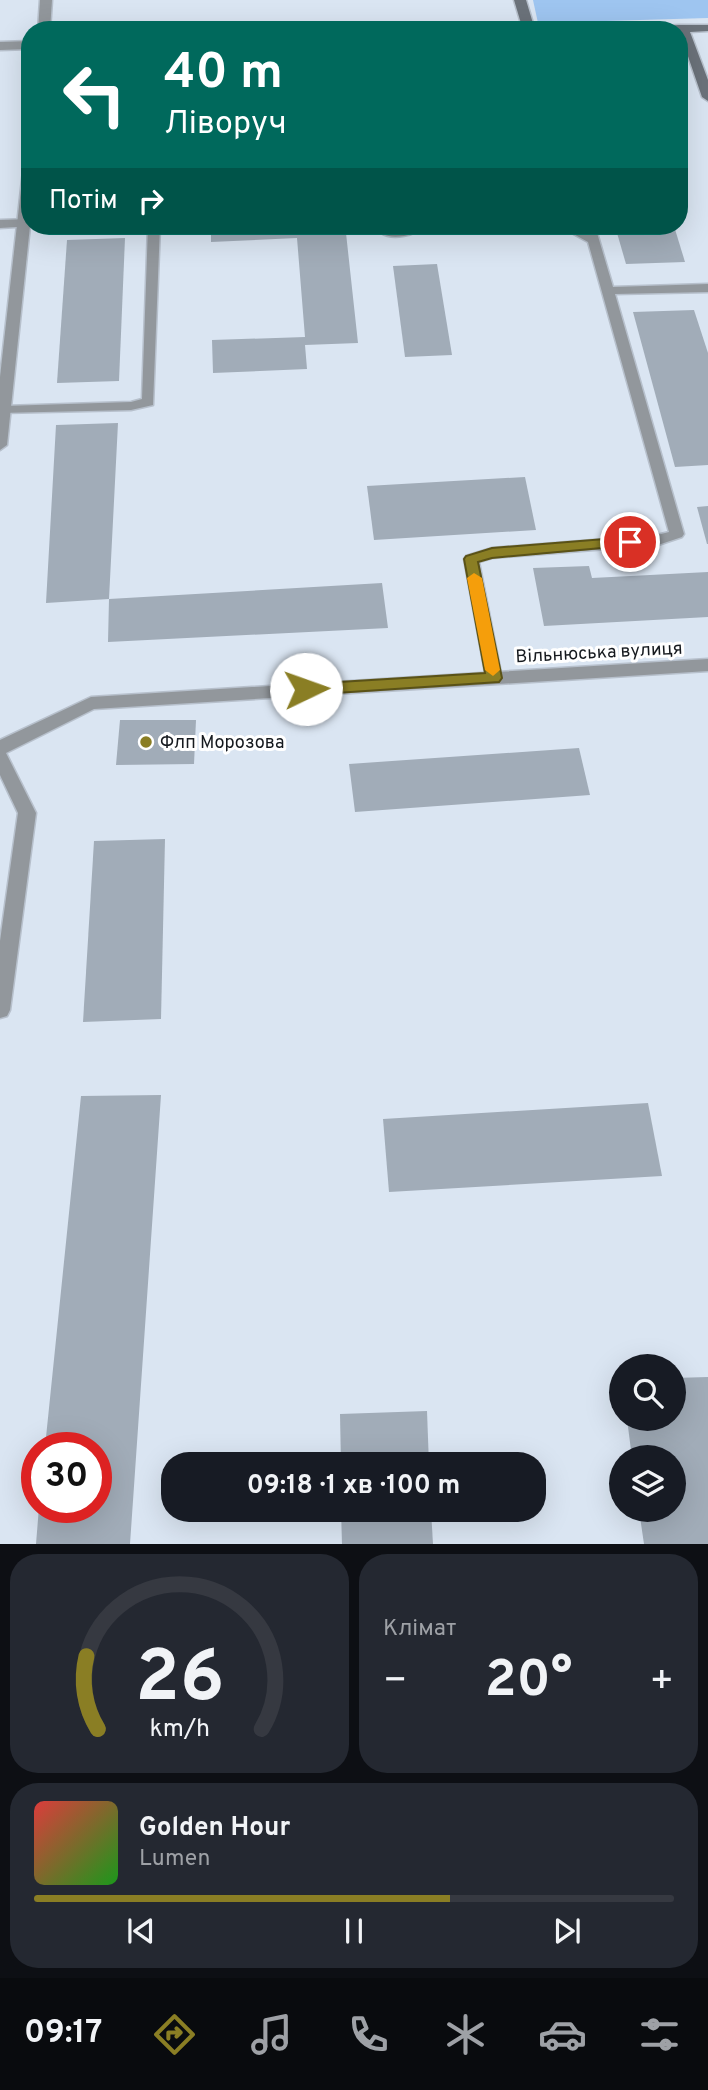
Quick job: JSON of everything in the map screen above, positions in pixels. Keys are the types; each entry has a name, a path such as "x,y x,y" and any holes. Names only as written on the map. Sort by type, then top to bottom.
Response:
{"street":[{"path":"45,21 46,0"},
{"path":"520,0 526,21"},
{"path":"688,28 708,27"},
{"path":"688,42 708,97"},
{"path":"0,46 21,45"},
{"path":"0,445 26,235"},
{"name":"Вільнюська вулиця","path":"0,748 91,703 708,665"},
{"path":"0,757 27,813 0,1010"}],"lane":[{"path":"0,224 21,223"},
{"path":"4,410 131,406 148,402 154,235"},
{"path":"582,235 594,241"},
{"path":"494,678 471,559 492,553 658,540 677,534 592,235"},
{"path":"607,291 708,288"}],"shaded area":[{"path":"533,0 708,0 708,18 538,21"}],"building":[{"path":"211,235 346,235 358,343 305,345 307,369 213,373 212,340 305,337 297,238 211,242"},
{"path":"618,235 677,235 685,262 626,264"},
{"path":"125,238 119,381 57,383 67,240"},
{"path":"437,264 452,355 405,357 393,266"},
{"path":"694,310 708,353 708,465 675,467 633,312"},
{"path":"118,423 109,599 46,603 56,425"},
{"path":"525,477 536,530 374,540 367,486"},
{"path":"708,506 708,544 707,544 697,507"},
{"path":"589,566 592,578 708,572 708,617 544,626 533,568"},
{"path":"382,583 388,628 108,642 109,599"},
{"path":"120,720 196,720 194,764 116,765"},
{"path":"579,748 590,795 355,812 349,764"},
{"path":"165,839 161,1019 83,1022 94,841"},
{"path":"161,1095 130,1544 36,1544 38,1523 112,1523 112,1432 47,1432 81,1096"},
{"path":"648,1103 662,1176 389,1192 383,1119"},
{"path":"708,1377 708,1544 644,1544 641,1522 686,1522 686,1445 630,1445 629,1431 686,1431 686,1378"},
{"path":"427,1411 429,1452 341,1452 340,1414"},
{"path":"341,1522 432,1522 433,1544 342,1544"}],"slow traffic":[{"path":"474,578 493,670"}],"place":[{"name":"Флп Морозова","path":"146,742"}],"route":[{"path":"306,689 494,678 471,559 492,553 630,542"}]}
